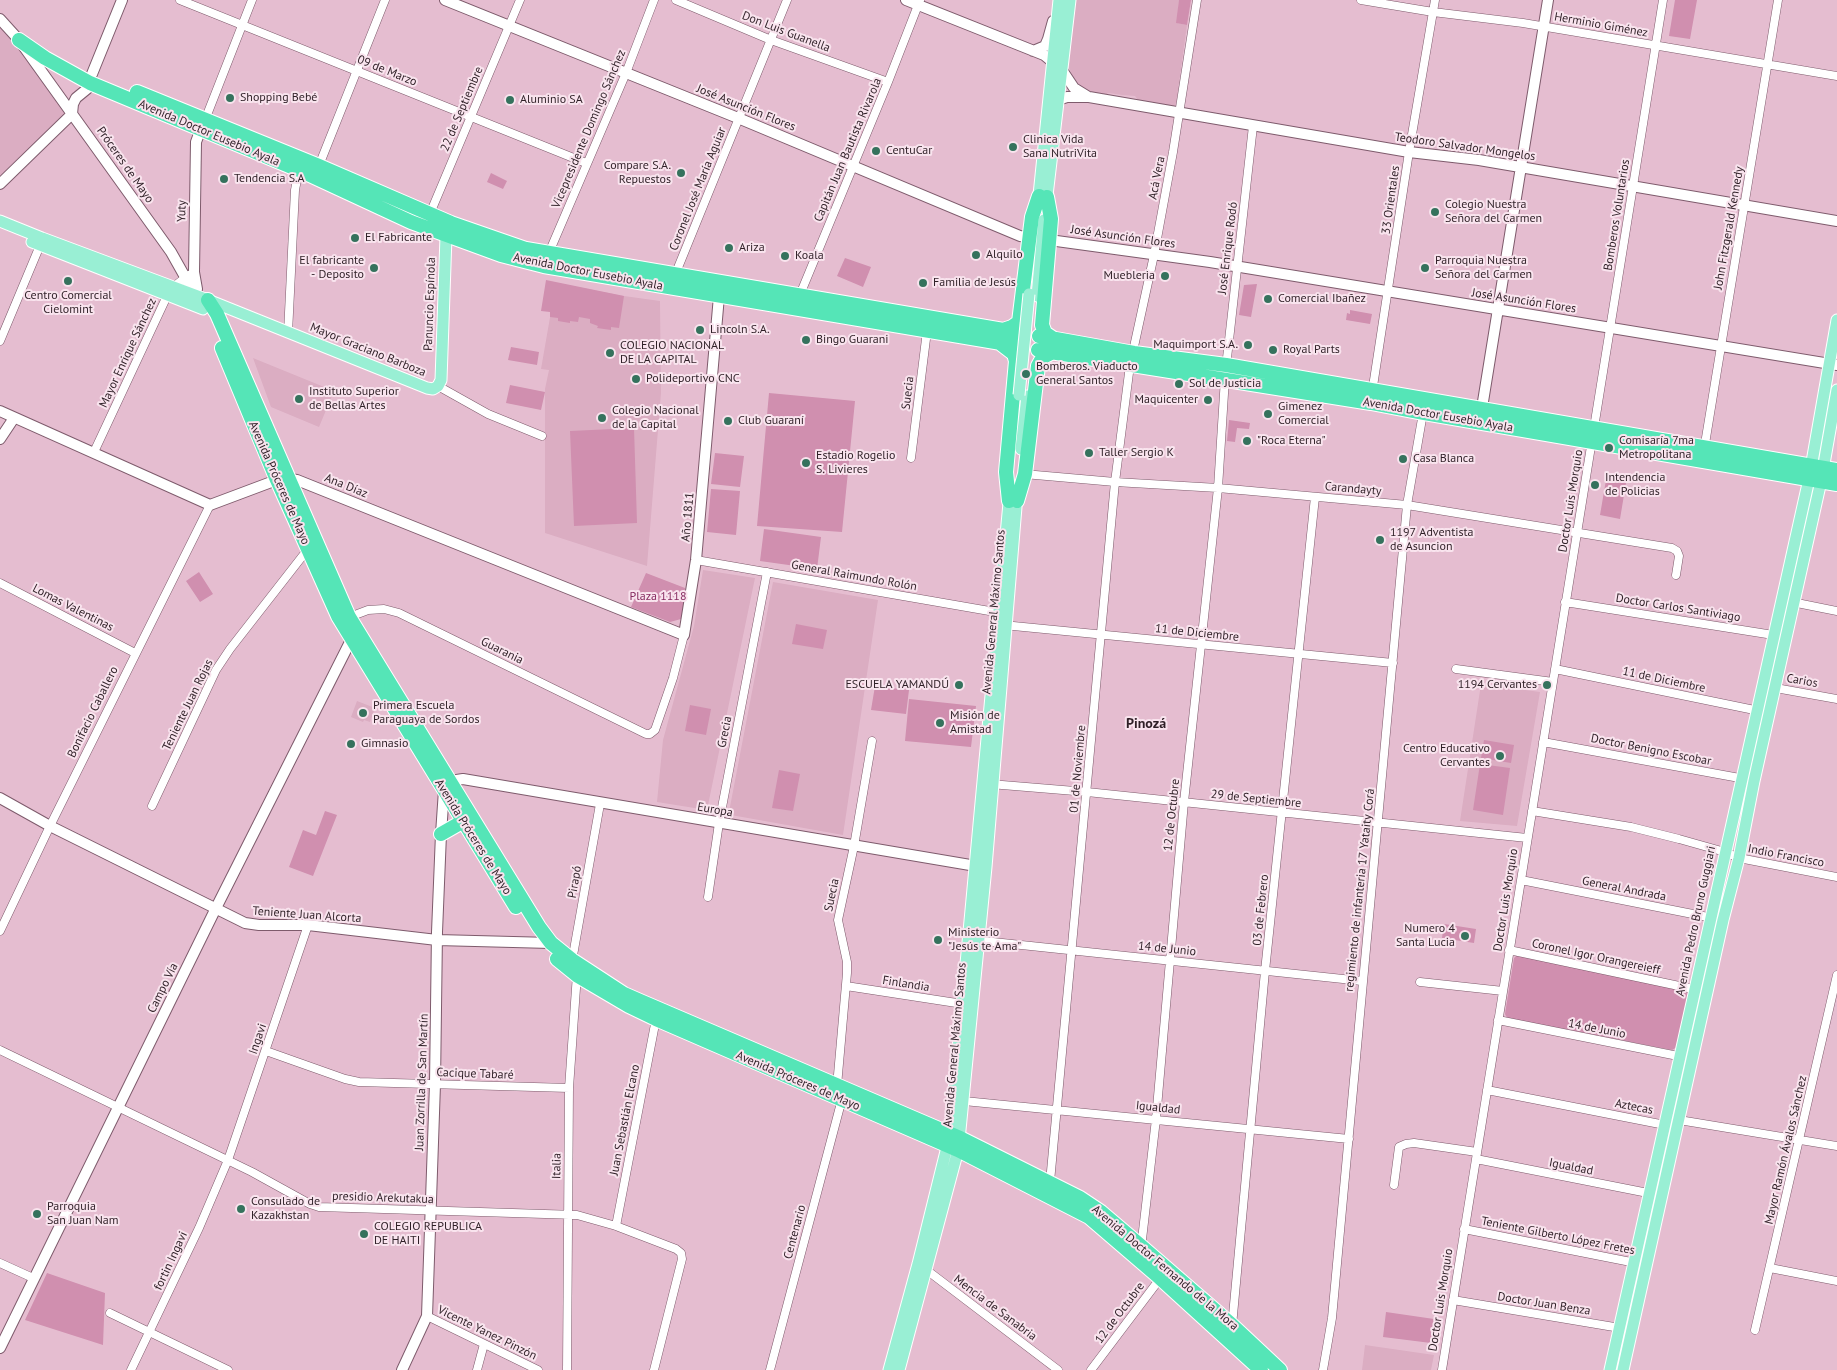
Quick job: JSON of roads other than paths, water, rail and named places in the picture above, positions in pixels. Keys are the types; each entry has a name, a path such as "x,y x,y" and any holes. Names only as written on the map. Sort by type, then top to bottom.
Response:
{"highway":[{"name":"Avenida Doctor Eusebio Ayala","path":"19,40 45,58 87,78 301,165 424,227 449,229 508,244 546,260 719,296 797,302 1020,340"},
{"name":"Avenida Doctor Eusebio Ayala","path":"316,172 430,214 449,229"},
{"path":"1013,501 1006,472 1016,361 1014,354 1000,336 1019,322 1039,238 1051,219 1043,196"},
{"path":"1013,501 1022,473 1038,366 1053,345 1042,325 1039,238 1032,217 1043,196"},
{"name":"Avenida Doctor Eusebio Ayala","path":"546,260 675,275 927,331 1000,336"},
{"name":"Avenida Próceres de Mayo","path":"203,302 260,439 283,479 308,549 345,620 447,786 462,822 544,942 574,967 629,1006 842,1099 954,1142"},
{"name":"Avenida Próceres de Mayo","path":"203,302 217,314 283,479 345,620 351,640 539,927 544,942"},
{"name":"Avenida Doctor Eusebio Ayala","path":"1038,343 1225,372 1820,473 1837,484"},
{"name":"Avenida Doctor Eusebio Ayala","path":"1372,397 1423,413 1481,416"},
{"path":"441,834 462,822"},
{"name":"Avenida Próceres de Mayo","path":"574,967 624,994 837,1086 954,1142"},
{"name":"Avenida Doctor Fernando de la Mora","path":"954,1142 1050,1182 1090,1204 1261,1370"},
{"name":"Avenida Doctor Fernando de la Mora","path":"954,1142 1089,1217 1140,1252"},
{"name":"Avenida Doctor Fernando de la Mora","path":"1164,1274 1232,1325 1280,1370"}],"main road":[{"path":"1043,196 1047,104 1052,61 1063,1"},
{"path":"1043,196 1062,70 1063,1"},
{"path":"0,221 41,242"},
{"path":"0,229 41,242"},
{"name":"Panuncio Espínola","path":"438,386 441,380 449,229"},
{"name":"Avenida General Máximo Santos","path":"899,1370 922,1267 964,1101 974,940 1013,501 1039,238"},
{"name":"Mayor Graciano Barboza","path":"41,242 170,292 288,333 428,388 432,389 438,386"},
{"path":"1820,473 1837,320"},
{"path":"1820,473 1837,390"},
{"name":"Avenida General Máximo Santos","path":"1018,450 1022,473"},
{"name":"Avenida Pedro Bruno Guggiari","path":"1623,1370 1723,920 1742,779 1782,600 1820,473"},
{"name":"Avenida Pedro Bruno Guggiari","path":"1610,1370 1711,918 1754,781 1794,602 1820,473"},
{"name":"Avenida General Máximo Santos","path":"954,1142 963,1004 974,940 976,866 988,783"},
{"name":"Avenida General Máximo Santos","path":"889,1370 922,1267"}],"street":[{"path":"0,184 72,114 73,104 76,98 85,91 87,78 122,0"},
{"name":"09 de Marzo","path":"180,0 586,163"},
{"path":"203,124 252,0"},
{"path":"316,172 358,72 385,0"},
{"name":"José Asunción Flores","path":"444,0 738,118 1020,236 1154,256 1238,266 1833,364"},
{"name":"22 de Septiembre","path":"424,227 520,0"},
{"name":"Vicepresidente Domingo Sánchez","path":"546,260 626,73 654,0"},
{"name":"Don Luis Guanella","path":"676,0 771,40 888,82"},
{"name":"Coronel José María Aguiar","path":"675,275 787,0"},
{"name":"Teodoro Salvador Mongelos","path":"906,0 919,3 1033,51 1052,61 1062,70 1074,88 1089,97"},
{"name":"Acá Vera","path":"1132,359 1154,256 1180,112 1197,0"},
{"name":"Herminio Giménez","path":"1361,0 1433,12 1544,26 1837,76"},
{"name":"33 Orientales","path":"1372,397 1409,152 1435,0"},
{"path":"1481,416 1548,0"},
{"name":"Bomberos Voluntarios","path":"1593,435 1663,0"},
{"name":"John Fitzgerald Kennedy","path":"1703,454 1778,0"},
{"path":"1033,51 1045,46 1054,12 1063,1"},
{"name":"Capitán Juan Bautista Rivarola","path":"797,302 919,3"},
{"name":"Próceres de Mayo","path":"0,19 19,40 173,255 190,275"},
{"name":"Teodoro Salvador Mongelos","path":"1047,104 1059,98 1089,97 1409,152 1479,160 1837,221"},
{"name":"Yuty","path":"203,124 196,139 194,250 190,275 203,302"},
{"name":"José Enrique Rodó","path":"1225,372 1254,126"},
{"path":"288,333 295,190 301,165"},
{"path":"0,341 41,242"},
{"path":"173,255 177,258 187,257 194,250"},
{"path":"170,292 190,275"},
{"name":"Mayor Enrique Sánchez","path":"94,452 170,292"},
{"name":"Año 1811","path":"650,734 655,730 684,635 696,560 719,296"},
{"name":"Suecia","path":"911,458 927,331"},
{"name":"01 de Noviembre","path":"1050,1182 1116,482 1132,359"},
{"name":"12 de Octubre","path":"1140,1252 1156,1119 1184,802 1218,488 1225,372"},
{"name":"Mayor Graciano Barboza","path":"438,386 488,414 542,436"},
{"path":"0,411 210,505 283,479"},
{"name":"regimiento de infanteria 17 Yataity Corá","path":"1323,1370 1332,1318 1407,505 1423,413"},
{"path":"0,439 14,418"},
{"name":"Doctor Luis Morquio","path":"1442,1370 1593,435"},
{"name":"Carandayty","path":"1022,473 1407,505 1672,548 1677,551 1679,556 1676,575"},
{"name":"Ana Díaz","path":"283,479 684,635"},
{"name":"03 de Febrero","path":"1231,1342 1265,971 1314,497"},
{"name":"Bonifacio Caballero","path":"0,930 135,653 210,505"},
{"name":"Teniente Juan Rojas","path":"152,806 216,670 230,649 308,549"},
{"name":"General Raimundo Rolón","path":"696,560 767,572 1003,619"},
{"name":"Grecia","path":"708,897 718,823 767,572"},
{"name":"Lomas Valentinas","path":"0,584 135,653"},
{"path":"1782,600 1837,611"},
{"name":"Doctor Carlos Santiviago","path":"1566,602 1786,637"},
{"name":"Guarania","path":"345,620 376,609 398,612 646,734 650,734"},
{"name":"11 de Diciembre","path":"1003,619 1102,634 1297,655 1393,663"},
{"name":"Campo Vía","path":"0,1348 216,908 351,640"},
{"name":"11 de Diciembre","path":"1555,669 1769,714"},
{"path":"1456,670 1553,682"},
{"name":"Carios","path":"1763,685 1837,699"},
{"name":"Suecia","path":"837,1086 847,962 838,920 854,846 872,741"},
{"name":"Doctor Benigno Escobar","path":"1543,742 1754,781"},
{"name":"Europa","path":"447,786 462,779 600,804 976,866"},
{"name":"29 de Septiembre","path":"988,783 1527,838"},
{"name":"Juan Zorrilla de San Martín","path":"402,1370 426,1316 436,1084 437,940 441,834 447,786"},
{"name":"Teniente Juan Alcorta","path":"0,798 50,826 240,921 252,924 308,925 437,940 544,942"},
{"name":"Pirapó","path":"574,967 600,804"},
{"path":"1532,811 1631,827 1732,855"},
{"name":"Indio Francisco","path":"1732,855 1837,877"},
{"name":"General Andrada","path":"1521,880 1723,920"},
{"name":"Ingavi","path":"228,1160 308,925"},
{"name":"14 de Junio","path":"974,940 1362,981"},
{"name":"Coronel Igor Orangereieff","path":"1509,950 1707,992"},
{"name":"Italia","path":"567,1370 569,1088 574,967"},
{"name":"Mayor Ramón Ávalos Sánchez","path":"1755,1330 1800,1139 1833,1012 1837,975"},
{"path":"1420,982 1503,991"},
{"name":"Finlandia","path":"846,986 963,1004"},
{"name":"Juan Sebastián Elcano","path":"616,1226 656,1019"},
{"name":"14 de Junio","path":"1498,1020 1692,1059"},
{"name":"presidio Arekutakua","path":"0,1050 228,1160 319,1207 577,1215 616,1226 676,1249 681,1253 682,1259 654,1370"},
{"name":"Cacique Tabaré","path":"266,1051 358,1082 569,1088"},
{"name":"Aztecas","path":"1487,1090 1665,1124 1679,1120 1837,1146"},
{"name":"Centenario","path":"770,1370 842,1099"},
{"name":"Igualdad","path":"964,1101 1349,1139"},
{"name":"Igualdad","path":"1394,1185 1399,1147 1414,1143 1662,1196"},
{"name":"fortin Ingavi","path":"131,1370 199,1228 228,1160"},
{"name":"Teniente Gilberto López Fretes","path":"1464,1229 1646,1265"},
{"path":"0,1262 33,1278"},
{"name":"Mencia de Sanabria","path":"922,1267 1058,1370"},
{"path":"1770,1268 1837,1281"},
{"name":"12 de Octubre","path":"1090,1370 1164,1274"},
{"name":"Doctor Juan Benza","path":"1453,1300 1632,1330"},
{"path":"110,1313 228,1370"},
{"name":"Vicente Yanez Pinzón","path":"426,1316 538,1370"},
{"path":"478,1370 484,1344"}],"place":[{"name":"Shopping Bebé","path":"230,98"},
{"name":"Aluminio SA","path":"510,100"},
{"name":"Clinica Vida Sana NutriVita","path":"1013,147"},
{"name":"CentuCar","path":"876,151"},
{"name":"Compare S.A. Repuestos","path":"681,173"},
{"name":"Tendencia S.A","path":"224,179"},
{"name":"Colegio Nuestra Señora del Carmen","path":"1435,212"},
{"name":"El Fabricante","path":"355,238"},
{"name":"Ariza","path":"729,248"},
{"name":"Alquilo","path":"976,255"},
{"name":"Koala","path":"785,256"},
{"name":"El fabricante - Deposito","path":"374,268"},
{"name":"Parroquia Nuestra Señora del Carmen","path":"1425,268"},
{"name":"Muebleria","path":"1165,276"},
{"name":"Centro Comercial Cielomint","path":"68,281"},
{"name":"Familia de Jesús","path":"923,283"},
{"name":"Comercial Ibañez","path":"1268,299"},
{"name":"Lincoln S.A.","path":"700,330"},
{"name":"Bingo Guarani","path":"806,340"},
{"name":"Maquimport S.A.","path":"1248,345"},
{"name":"Royal Parts","path":"1273,350"},
{"name":"COLEGIO NACIONAL DE LA CAPITAL","path":"610,353"},
{"name":"Bomberos. Viaducto General Santos","path":"1026,374"},
{"name":"Polideportivo CNC","path":"636,379"},
{"name":"Sol de Justicia","path":"1179,384"},
{"name":"Instituto Superior de Bellas Artes","path":"299,399"},
{"name":"Maquicenter","path":"1208,400"},
{"name":"Gimenez Comercial","path":"1268,414"},
{"name":"Colegio Nacional de la Capital","path":"602,418"},
{"name":"Club Guaraní","path":"728,421"},
{"name":"\"Roca Eterna\"","path":"1247,441"},
{"name":"Comisaría 7ma Metropolitana","path":"1609,448"},
{"name":"Taller Sergio K","path":"1089,453"},
{"name":"Casa Blanca","path":"1403,459"},
{"name":"Estadio Rogelio S. Livieres","path":"806,463"},
{"name":"Intendencia de Policias","path":"1595,485"},
{"name":"1197 Adventista de Asuncion","path":"1380,540"},
{"name":"ESCUELA YAMANDÚ","path":"959,685"},
{"name":"1194 Cervantes","path":"1547,685"},
{"name":"Primera Escuela Paraguaya de Sordos","path":"363,713"},
{"name":"Misión de Amistad","path":"940,723"},
{"name":"Gimnasio","path":"351,744"},
{"name":"Centro Educativo Cervantes","path":"1500,756"},
{"name":"Numero 4 Santa Lucia","path":"1465,936"},
{"name":"Ministerio \"Jesús te Ama\"","path":"938,940"},
{"name":"Consulado de Kazakhstan","path":"241,1209"},
{"name":"Parroquia San Juan Nam","path":"37,1214"},
{"name":"COLEGIO REPUBLICA DE HAITI","path":"364,1234"}],"district":[{"name":"Pinozá","path":"1146,724"}],"park label":[{"name":"Plaza 1118","path":"658,597"}]}
